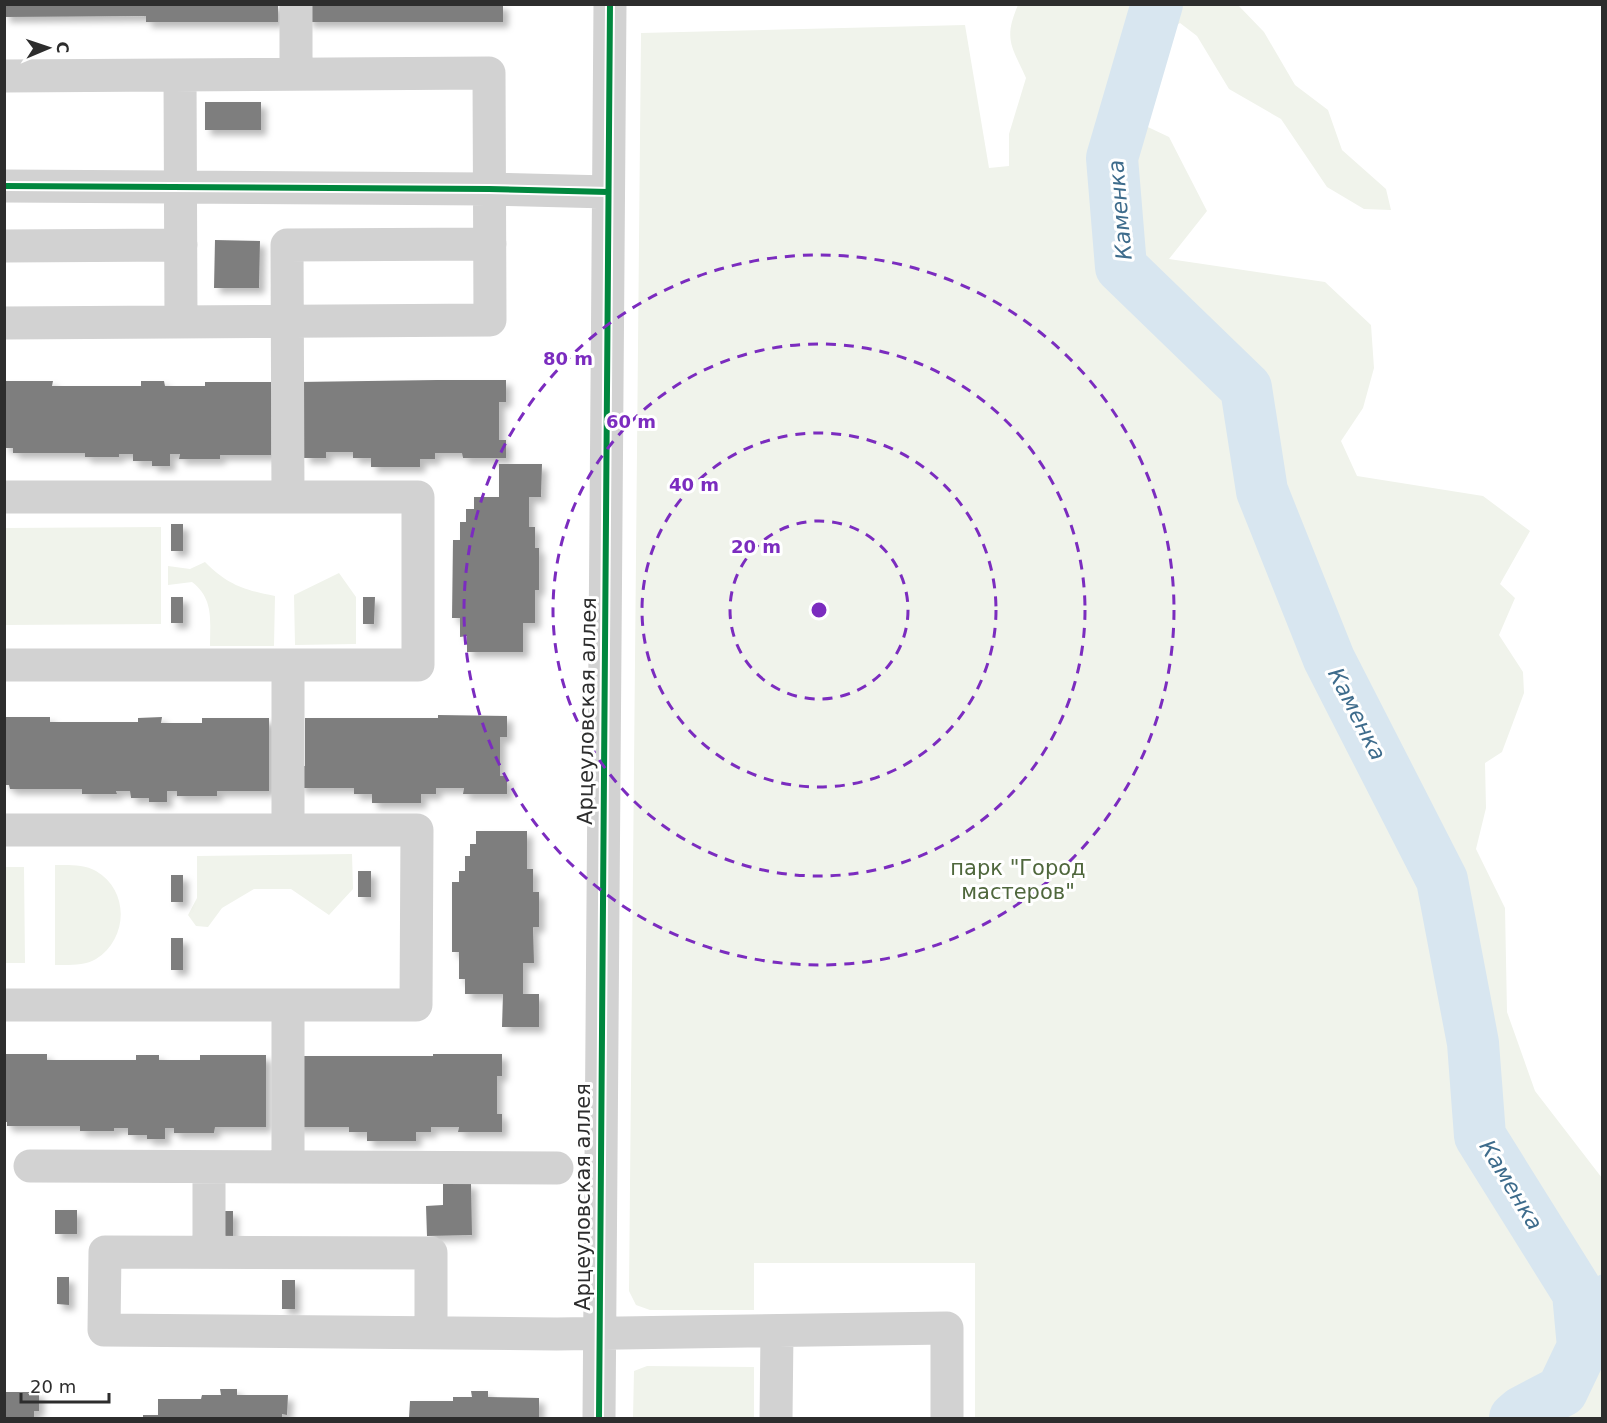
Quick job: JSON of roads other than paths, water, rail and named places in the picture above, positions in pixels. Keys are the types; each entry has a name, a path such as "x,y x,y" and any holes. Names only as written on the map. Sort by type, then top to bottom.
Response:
{"street":[{"path":"296,4 296,74"},
{"name":"Арцеуловская аллея","path":"599,1419 610,4"},
{"path":"4,76 489,73 490,244 490,320 4,323"},
{"path":"180,75 181,322"},
{"path":"4,186 489,189 608,192"},
{"path":"288,497 287,245 490,244"},
{"path":"4,246 181,245"},
{"path":"4,497 418,497 418,665 4,665"},
{"path":"288,665 288,830"},
{"path":"4,830 417,830 416,1005 4,1005"},
{"path":"288,1005 288,1167"},
{"path":"30,1166 556,1168"},
{"path":"209,1167 209,1252"},
{"path":"431,1332 430,1253 105,1252 104,1330 598,1334 946,1328 947,1419"},
{"path":"776,1419 777,1332"}],"waterway":[{"name":"Каменка","path":"1157,4 1112,158 1121,267 1246,388 1262,491 1329,659 1442,880 1473,1043 1480,1136 1578,1293 1583,1347 1562,1391 1515,1418"},
{"path":"1578,1293 1602,1279"}],"park label":[{"name":"парк \"Город мастеров\"","path":"1018,880"}]}
